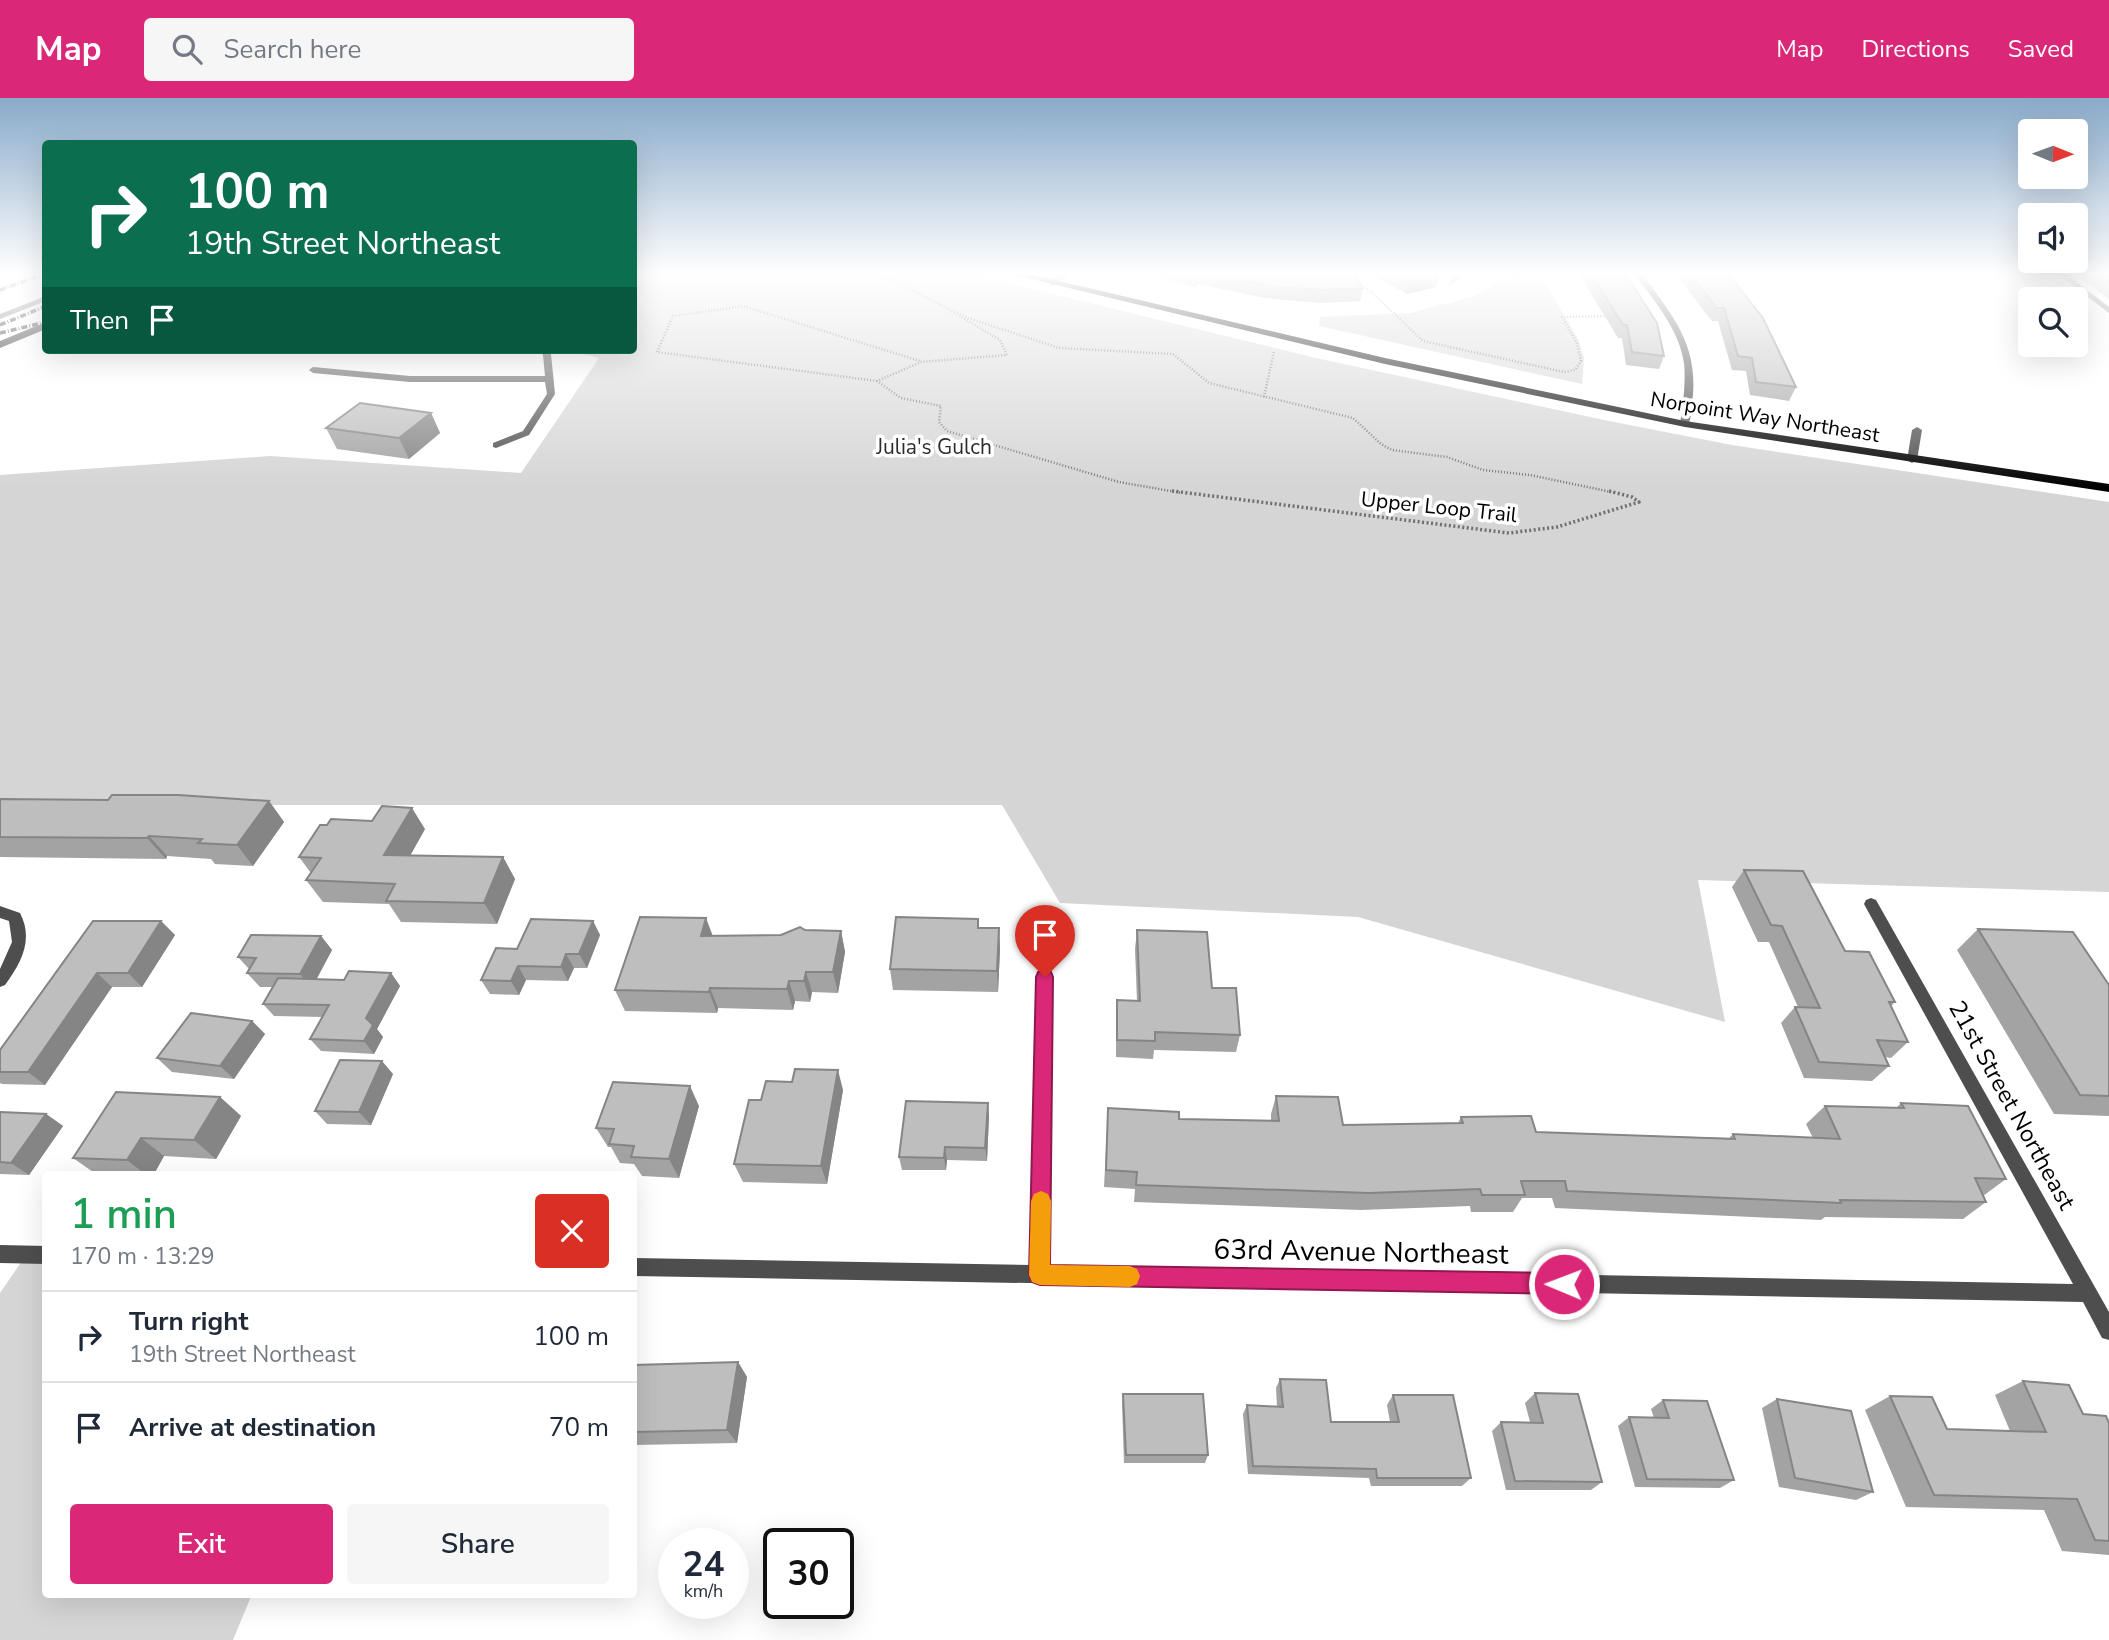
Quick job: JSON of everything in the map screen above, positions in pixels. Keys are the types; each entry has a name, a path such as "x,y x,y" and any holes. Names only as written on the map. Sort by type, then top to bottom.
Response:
{"main road":[{"name":"Norpoint Way Northeast","path":"1311,344 1533,394 1685,424 2109,488"}],"street":[{"path":"1682,344 1686,352 1688,378 1685,424"},
{"path":"496,444 526,433 551,394 547,354"},
{"path":"313,370 410,379 549,379"},
{"path":"1912,460 1917,430"},
{"name":"21st Street Northeast","path":"1871,904 2108,1327"},
{"path":"0,912 15,917 22,930 21,941 0,981"},
{"path":"1040,1275 1045,977"},
{"path":"0,1254 42,1255"},
{"name":"63rd Avenue Northeast","path":"637,1267 2087,1293"}],"path":[{"path":"661,344 657,352 877,381"},
{"path":"864,344 921,362"},
{"name":"Upper Loop Trail","path":"877,381 921,362 1007,355 1002,344"},
{"name":"Upper Loop Trail","path":"877,381 901,398 941,406 939,422 947,431 1119,482 1200,496 1509,533 1557,527 1639,502 1632,497 1598,488 1530,475 1483,470 1447,457 1392,450 1381,444 1353,418 1209,383 1173,355 1059,348 1047,344"},
{"path":"1264,397 1269,363 1277,344"},
{"path":"1436,344 1564,372 1575,370 1581,361 1577,344"}],"green space":[{"name":"Julia's Gulch","path":"637,344 1258,344 1609,421 1732,445 2109,502 2109,892 1698,880 1725,1022 1358,917 1060,903 1002,805 0,805 0,475 270,456 521,473 599,358 582,354 637,354"},
{"path":"1400,344 1580,344 1584,358 1582,384"},
{"path":"26,1255 42,1255 42,1598 250,1598 233,1640 0,1640 0,1293"}],"building":[{"path":"1631,344 1661,344 1664,356 1632,352"},
{"path":"1734,344 1775,344 1796,387 1756,382 1752,358 1738,356"},
{"path":"360,403 431,413 399,438 326,428"},
{"path":"112,795 178,795 269,801 237,845 198,843 202,839 149,836 0,837 0,799 108,800"},
{"path":"382,806 412,808 384,855 503,857 484,903 386,901 395,884 306,880 321,858 299,857 320,825 327,825 331,819 372,821"},
{"path":"1744,870 1803,871 1845,951 1869,952 1895,1002 1889,1002 1908,1042 1877,1040 1889,1066 1819,1062 1795,1007 1820,1008 1782,926 1771,925"},
{"path":"640,917 706,918 701,936 781,935 800,927 805,930 841,931 833,972 806,972 804,981 789,981 787,989 710,988 709,992 615,990"},
{"path":"896,917 978,919 978,928 999,928 997,971 890,969"},
{"path":"531,919 593,921 579,954 566,954 561,967 518,966 511,981 481,980 496,948 517,949"},
{"path":"93,921 161,921 128,973 97,973 28,1072 0,1072 0,1050"},
{"path":"1978,929 2073,932 2109,985 2109,1096 2080,1095"},
{"path":"1137,930 1207,932 1212,988 1236,988 1240,1035 1155,1032 1155,1041 1117,1040 1117,1000 1140,1001"},
{"path":"251,935 321,936 300,974 247,973 256,958 238,957"},
{"path":"349,971 391,973 366,1018 373,1025 364,1041 310,1039 329,1005 263,1004 278,978 344,980"},
{"path":"191,1013 252,1021 220,1066 157,1058"},
{"path":"340,1060 382,1061 359,1112 315,1111"},
{"path":"795,1069 838,1070 821,1166 734,1164 749,1100 761,1100 766,1081 792,1082"},
{"path":"613,1082 690,1086 669,1159 631,1157 634,1146 609,1144 614,1129 596,1128"},
{"path":"116,1092 220,1097 194,1140 141,1138 127,1160 73,1158"},
{"path":"1276,1096 1338,1097 1343,1125 1463,1123 1461,1117 1531,1116 1536,1132 1735,1139 1733,1134 1840,1139 1825,1106 1904,1108 1901,1103 1968,1106 2006,1179 1975,1178 1986,1202 1840,1200 1841,1203 1567,1191 1565,1181 1521,1181 1525,1195 1482,1195 1480,1189 1369,1193 1136,1185 1137,1172 1106,1170 1108,1108 1179,1112 1179,1119 1279,1121"},
{"path":"906,1101 988,1103 985,1148 945,1147 944,1158 899,1157"},
{"path":"0,1112 46,1114 11,1163 0,1162"},
{"path":"738,1362 727,1430 637,1432 637,1365"},
{"path":"1280,1379 1326,1380 1331,1422 1399,1422 1393,1395 1453,1395 1471,1478 1377,1478 1376,1469 1253,1466 1247,1405 1283,1407"},
{"path":"2023,1381 2069,1385 2083,1414 2106,1416 2109,1423 2109,1541 2095,1540 2077,1499 1934,1495 1890,1396 1932,1397 1947,1429 2046,1432"},
{"path":"1535,1393 1578,1394 1602,1482 1515,1481 1501,1422 1543,1423"},
{"path":"1123,1394 1203,1394 1208,1455 1126,1455"},
{"path":"1777,1399 1851,1411 1873,1492 1795,1478"},
{"path":"1663,1400 1707,1401 1734,1480 1647,1479 1629,1417 1669,1418"}],"slow traffic":[{"path":"1041,1201 1040,1275 1130,1276"}],"route":[{"path":"1045,977 1040,1275 1564,1284"}]}
